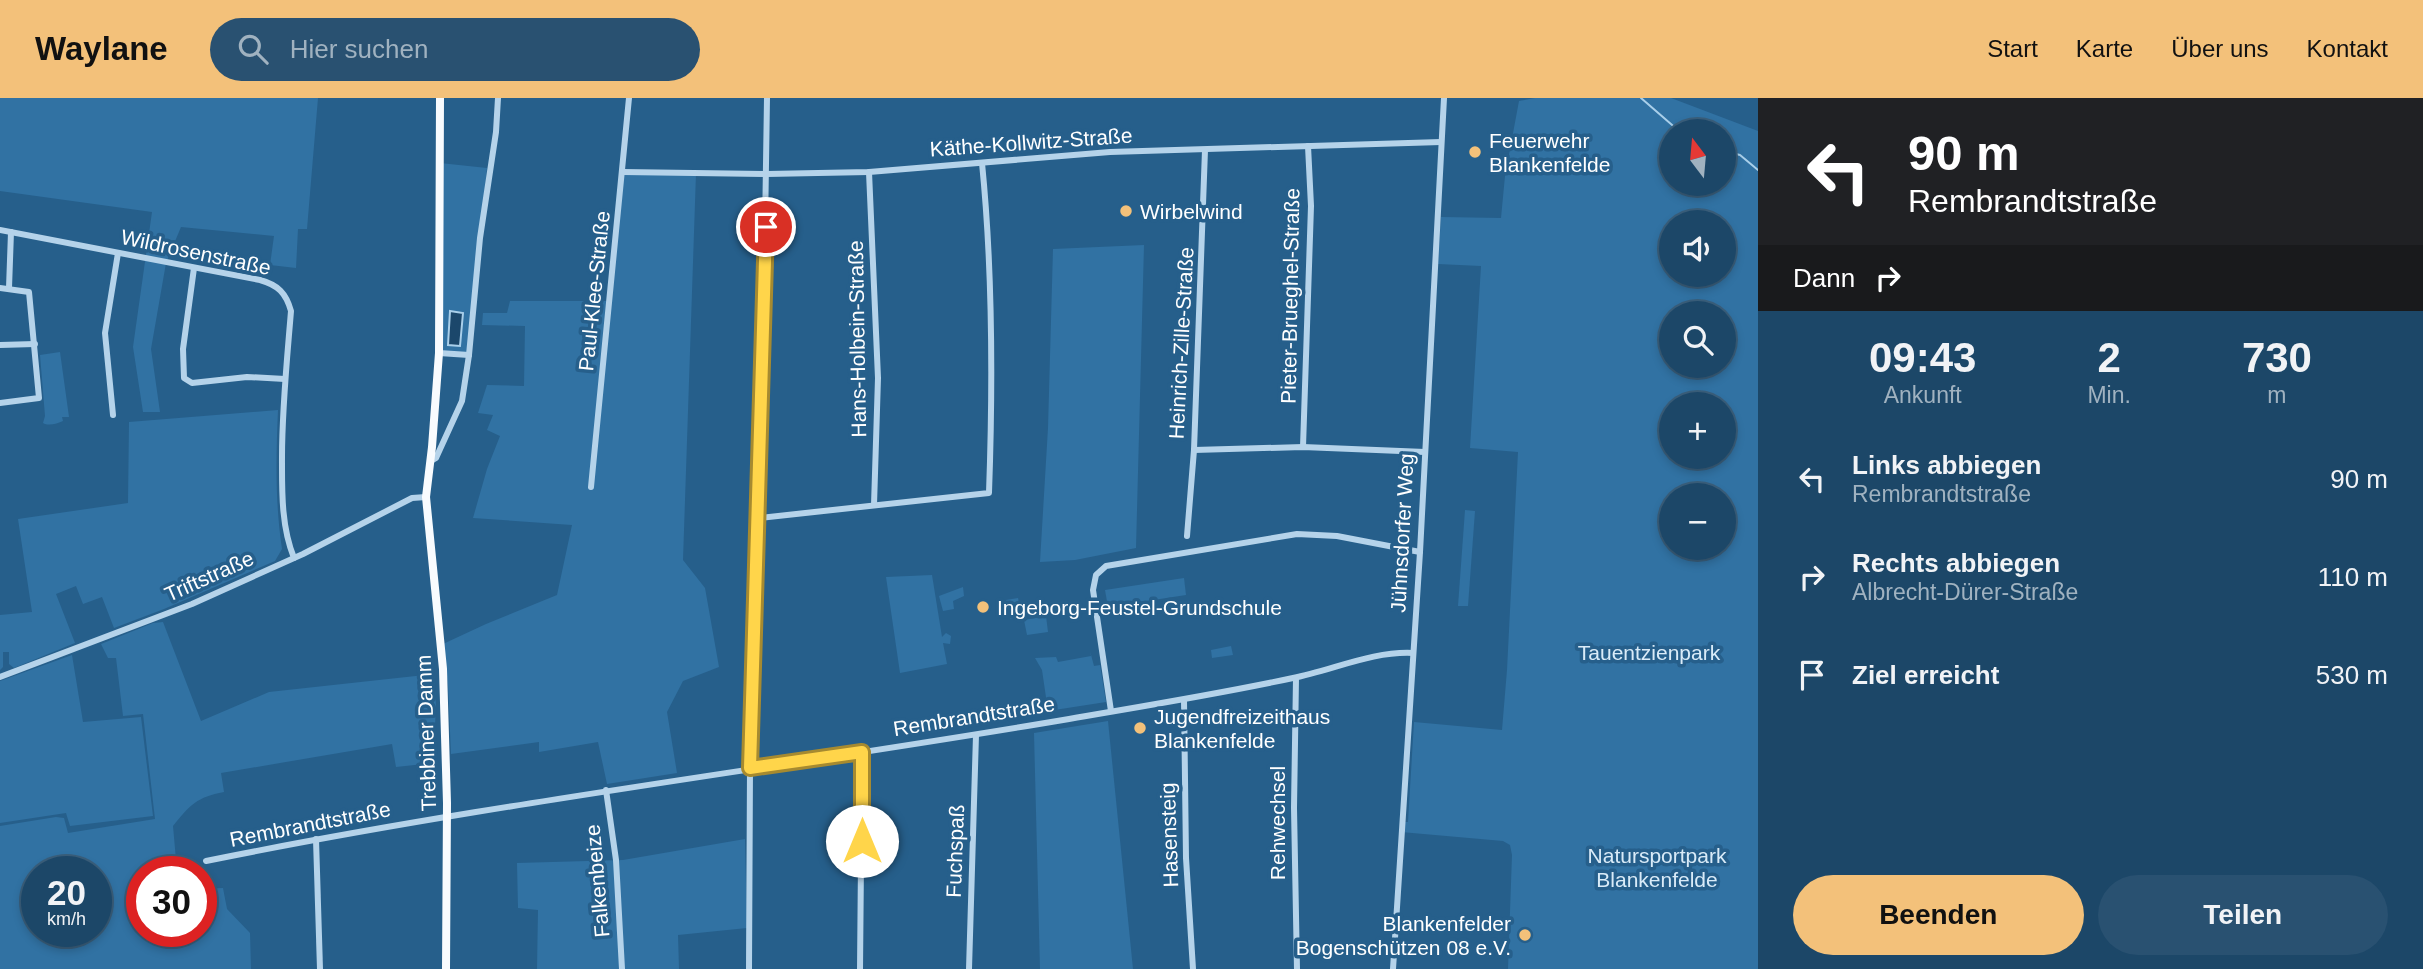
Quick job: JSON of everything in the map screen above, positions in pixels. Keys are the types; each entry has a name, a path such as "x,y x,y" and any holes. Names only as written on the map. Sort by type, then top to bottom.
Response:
{"main road":[{"name":"Trebbiner Damm","path":"440,98 439,353 426,496 442,661 447,816 446,969"}],"street":[{"path":"431,461 436,458 462,401 498,98"},
{"name":"Paul-Klee-Straße","path":"591,486 624,172 629,98"},
{"path":"749,969 750,768 759,518 766,98"},
{"name":"Jühnsdorfer Weg","path":"1393,969 1420,552 1444,98"},
{"name":"Käthe-Kollwitz-Straße","path":"624,172 869,172 1110,152 1441,142"},
{"name":"Pieter-Brueghel-Straße","path":"1303,447 1311,206 1308,146"},
{"name":"Heinrich-Zille-Straße","path":"1187,537 1194,450 1205,150"},
{"path":"759,518 989,493 993,383 992,280 982,163"},
{"name":"Hans-Holbein-Straße","path":"869,172 878,378 874,505"},
{"name":"Wildrosenstraße","path":"0,230 262,281 280,289 291,311 282,425 282,488 287,539 294,558"},
{"path":"9,288 11,232"},
{"path":"113,415 104,333 118,253"},
{"path":"194,268 183,349 184,378 192,383 247,377 285,379"},
{"path":"0,288 29,292 39,398 0,402"},
{"path":"0,345 35,344"},
{"path":"439,353 469,355"},
{"path":"1194,450 1303,447 1424,452"},
{"name":"Triftstraße","path":"0,677 192,604 294,558 412,498 426,496"},
{"path":"1111,711 1093,590 1096,575 1106,566 1297,534 1337,536 1420,552"},
{"name":"Rembrandtstraße","path":"217,859 447,816 976,735 1184,700 1296,678 1394,652 1413,653"},
{"name":"Rehwechsel","path":"1296,678 1294,808 1297,969"},
{"name":"Hasensteig","path":"1184,700 1186,858 1193,969"},
{"name":"Fuchspaß","path":"969,969 976,735"},
{"path":"860,969 862,752"},
{"name":"Falkenbeize","path":"606,790 615,860 622,969"},
{"path":"316,839 320,969"}],"green space":[{"path":"0,98 318,98 307,229 298,229 296,268 270,265 274,236 181,227 166,263 151,349 160,412 143,412 133,347 152,212 0,191"},
{"name":"Tauentzienpark","path":"1535,98 1671,98 1726,119 1659,119 1659,196 1736,196 1736,123 1758,131 1758,969 1508,969 1512,855 1510,845 1503,841 1401,832 1402,822 1408,822 1414,722 1502,730 1518,452 1470,448 1481,266 1438,264 1441,217 1501,218 1505,176 1519,101"},
{"path":"440,163 487,168 469,355 439,353"},
{"path":"623,172 696,173 683,560 705,588 719,667 683,681 667,712 677,773 607,784 598,742 539,752 539,742 451,754 443,644 557,595 572,525 473,518 500,436 487,430 493,415 478,413 487,385 524,386 525,326 482,325 483,313 507,313 510,301 610,301"},
{"path":"1144,245 1136,548 1075,560 1040,562 1048,428 1053,249"},
{"path":"60,352 69,417 62,417 63,421 55,424 47,424 43,423 45,416 40,355"},
{"path":"278,410 277,480 282,549 275,561 114,628 102,597 83,604 76,586 56,594 75,643 14,668 9,664 9,652 3,652 3,667 0,670 0,615 32,612 18,519 128,503 129,422"},
{"path":"1465,510 1475,511 1468,606 1458,606"},
{"path":"932,575 942,637 946,633 951,636 950,644 943,643 947,664 900,673 886,577"},
{"path":"1184,578 1186,595 1108,607 1105,590"},
{"path":"963,587 964,596 953,601 954,609 943,611 939,596"},
{"path":"1018,598 1022,616 1010,619 1006,600"},
{"path":"1046,616 1048,632 1027,635 1024,620"},
{"path":"163,622 201,721 269,692 434,674 436,706 433,763 396,767 392,744 221,773 224,792 200,799 173,826 176,856 126,856 126,947 217,947 217,888 223,888 227,909 250,933 251,969 0,969 0,826 56,817 64,818 68,833 155,819 143,714 123,716 116,658 108,658 101,644 153,623"},
{"path":"1231,646 1233,655 1212,658 1211,650"},
{"path":"1090,651 1094,666 1100,665 1106,702 1048,711 1042,670 1035,658 1056,657 1058,662 1091,656"},
{"path":"72,655 83,722 141,717 153,816 70,826 66,813 0,823 0,681"},
{"path":"1108,721 1133,969 1040,969 1034,733"},
{"path":"745,839 747,928 678,935 679,969 537,969 538,910 518,908 517,863 623,860"}],"shaded area":[{"path":"450,311 463,313 460,346 448,345"}],"waterway":[{"path":"1641,98 1665,119"},
{"path":"1736,154 1758,170"}],"place":[{"name":"Feuerwehr Blankenfelde","path":"1475,152"},
{"name":"Wirbelwind","path":"1126,211"},
{"name":"Ingeborg-Feustel-Grundschule","path":"983,607"},
{"name":"Jugendfreizeithaus Blankenfelde","path":"1140,728"},
{"name":"Blankenfelder Bogenschützen 08 e.V.","path":"1525,935"}],"route":[{"path":"766,227 750,768 862,752 862,841"}],"park label":[{"name":"Natursportpark Blankenfelde","path":"1657,867"}]}
